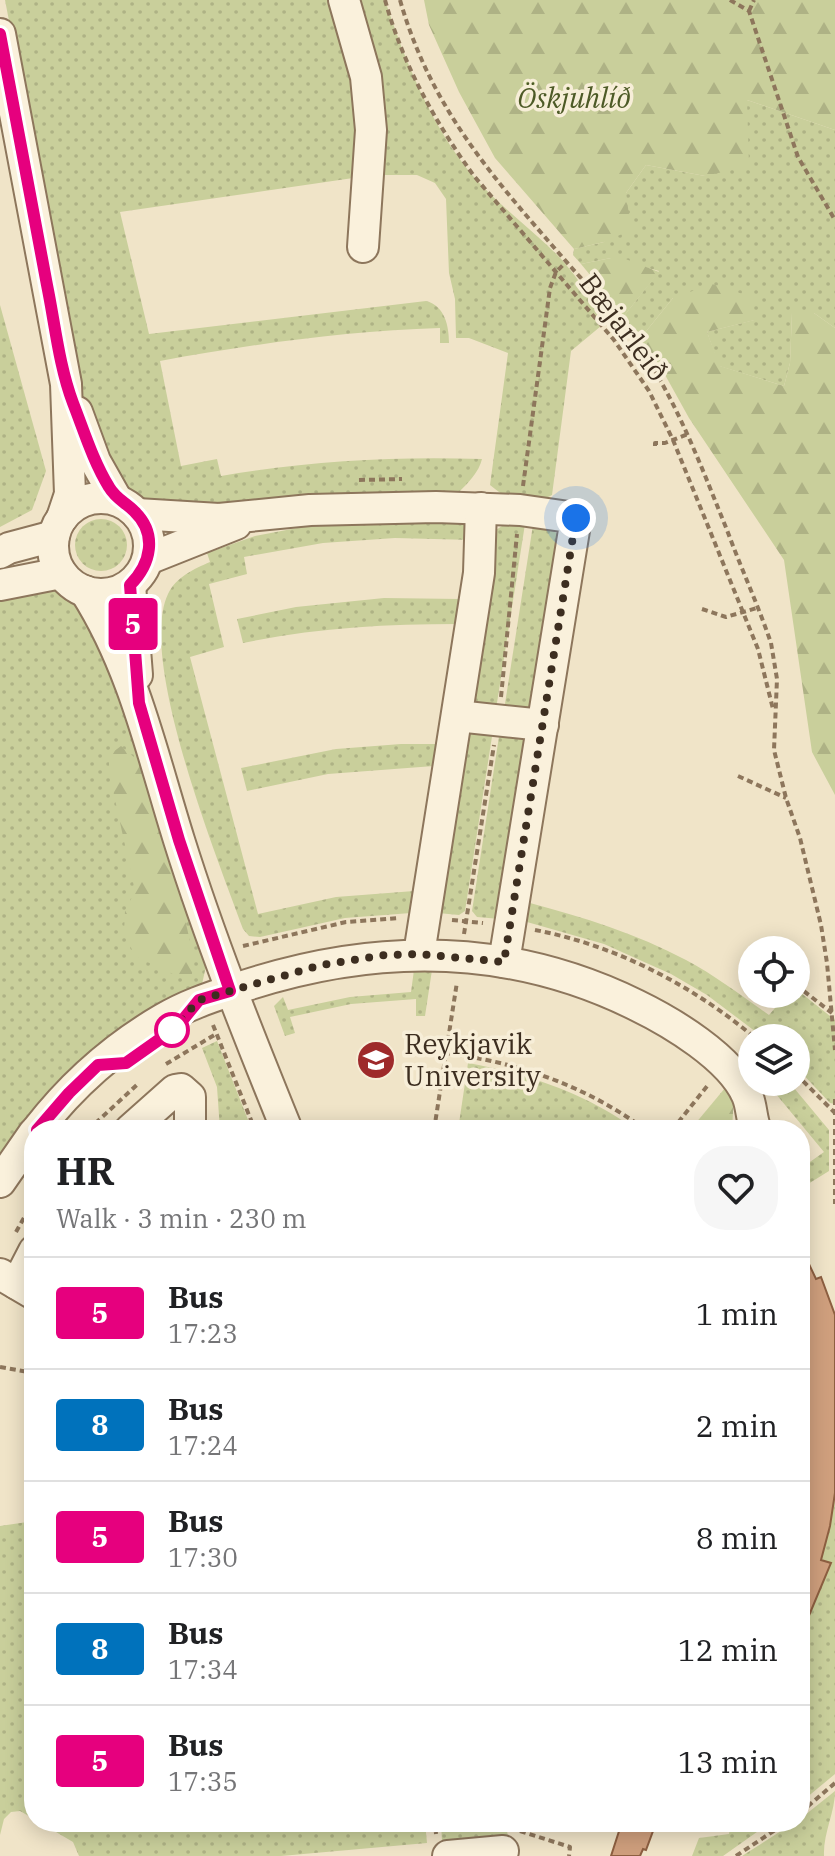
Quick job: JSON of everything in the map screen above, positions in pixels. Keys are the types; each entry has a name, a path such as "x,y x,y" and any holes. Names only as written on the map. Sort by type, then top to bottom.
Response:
{"street":[{"path":"344,0 366,77 371,130 363,247"},
{"path":"0,34 66,384 70,494 58,527 55,561 73,582 116,648 139,703 179,840 211,997 281,1120"},
{"path":"0,585 73,582 100,595 130,585 142,573 148,559 150,542 146,527 127,507 95,461 66,384"},
{"path":"0,553 58,527 73,507 87,500 102,498 127,507 181,518 252,517 380,506 520,510 576,518 504,962"},
{"path":"419,954 479,573 481,508"},
{"path":"148,559 252,517"},
{"path":"130,585 139,703"},
{"path":"457,716 543,725"},
{"path":"46,1120 98,1065 126,1063 177,1027 211,997 321,965 385,955 419,954 461,956 551,972 591,985 668,1021 735,1077 748,1096 754,1120"},
{"path":"141,1120 175,1090 181,1089 190,1097 190,1120"},
{"path":"0,1182 24,1148"},
{"path":"448,1856 510,1841"}],"path":[{"name":"Bæjarleið","path":"385,0 399,43 424,98 455,149 474,176 626,355 649,391 673,440 763,664 774,711"},
{"name":"Bæjarleið","path":"400,0 408,28 432,84 459,130 484,167 644,354 688,434 775,661 777,698 774,750 811,880 825,950 835,1050"},
{"path":"730,0 749,11 798,157 835,220"},
{"path":"749,11 754,0"},
{"path":"436,1120 498,720 520,510 550,288 556,272 567,262"},
{"path":"655,446 655,443 688,434"},
{"path":"702,609 726,617 757,608"},
{"path":"738,776 786,798"},
{"path":"810,996 833,1014"},
{"path":"211,997 252,1120"},
{"path":"446,1053 493,1060 539,1073 597,1098 631,1120"},
{"path":"810,1088 835,1113"},
{"path":"835,1099 835,1204"},
{"path":"0,1367 24,1371"},
{"path":"810,1804 835,1783"},
{"path":"736,1856 772,1832"},
{"path":"510,1841 570,1847 569,1856"}],"green space":[{"path":"5,0 337,0 357,78 360,177 120,212 149,334 426,301 442,312 449,343 440,343 440,328 369,332 299,339 160,361 181,466 217,459 221,476 351,461 482,459 476,473 459,492 305,497 251,507 151,504 119,485 90,423 78,380"},
{"path":"352,0 385,0 421,92 458,157 483,187 563,261 607,321 571,351 552,495 543,499 527,502 512,499 490,485 508,353 469,338 456,338 446,199 435,183 417,175 377,175"},
{"name":"Öskjuhlíð","path":"424,0 835,0 835,130 747,100 749,166 705,176 646,165 626,193 631,230 604,242 574,249 495,158 459,92 429,25"},
{"path":"747,100 835,130 835,328 814,313 792,313 790,363 784,386 719,366 707,332 754,320 673,298 639,340 624,316 659,271 611,258 581,264 573,255 574,249 604,242 626,193 646,165 705,176"},
{"path":"623,258 659,272 624,316 581,264"},
{"path":"712,284 752,297 755,320 707,332 720,366 784,386 790,363 792,313 814,313 835,328 835,795 812,752 784,560 689,418 659,364 639,340 673,298"},
{"path":"0,305 46,471 32,510 0,527"},
{"path":"101,519 120,526 127,545 120,564 101,571 82,564 75,545 82,526"},
{"path":"465,520 472,540 395,538 323,543 244,557 247,574 209,584 224,647 190,657 258,914 336,897 414,891 411,913 345,918 260,937 249,936 243,929 200,810 172,710 163,664 161,624 171,588 181,578 210,562 207,553 255,536 318,524"},
{"path":"508,522 525,524 496,709 481,707 471,698 496,530"},
{"path":"533,525 550,527 560,537 533,706 522,712 504,710"},
{"path":"53,584 78,602 118,678 181,902 171,858 207,962 202,984 46,1120 24,1120 24,1139 0,1160 0,594"},
{"path":"384,598 461,599 458,624 350,628 243,643 237,619 296,607"},
{"path":"476,728 493,730 465,911 459,915 438,913 465,734"},
{"path":"500,730 520,733 528,740 500,919 477,917 472,911"},
{"path":"438,744 434,766 328,774 247,791 241,768 336,749"},
{"path":"121,746 142,764 171,858 192,950 194,966 191,977 179,977 135,956 124,933 125,911 135,891 109,772 109,755"},
{"path":"530,903 648,942 686,960 738,994 738,1008 759,1008 769,1015 775,1008 810,1008 810,1000 835,1020 835,1104 830,1103 810,1082 810,1024 745,1024 707,995 671,974 604,944 527,922"},
{"path":"414,970 432,970 425,1016 416,1016 416,999 351,1004 290,1017 295,1033 285,1036 274,1006 283,997 288,1010 350,997 411,992"},
{"path":"217,1041 248,1120 219,1120 217,1087 202,1048"},
{"path":"468,1063 556,1087 597,1105 621,1120 459,1120"},
{"path":"725,1088 734,1095 733,1120 698,1120"},
{"path":"778,1096 801,1096 829,1130 829,1171 810,1183 810,1162 824,1152 810,1135 810,1120 797,1120"},
{"path":"835,1493 835,1774 810,1795 810,1613 831,1564 821,1560"},
{"path":"24,1522 24,1813 11,1812 4,1819 0,1835 0,1526"},
{"path":"835,1791 824,1856 742,1856 779,1832 810,1832 810,1811"},
{"path":"56,1832 426,1832 427,1843 281,1856 79,1856 73,1842"},
{"path":"442,1832 507,1832 508,1838 442,1842"},
{"path":"757,1832 723,1856 692,1856 699,1838"}],"building":[{"path":"810,1266 816,1279 821,1277 835,1315 835,1493 821,1560 831,1563 810,1613"},
{"path":"619,1832 653,1832 646,1850 643,1849 640,1856 611,1856"}],"bus line":[{"name":"5","path":"0,34 66,384 107,485 117,500 137,514 146,527 150,542 142,573 130,585 139,703 179,840 230,991 199,1000 177,1027 126,1063 98,1065 46,1120"}],"place":[{"name":"Reykjavik University","path":"376,1060"}],"route":[{"path":"172,1030 199,1000 321,965 357,958 419,954 504,962 576,518"}]}
